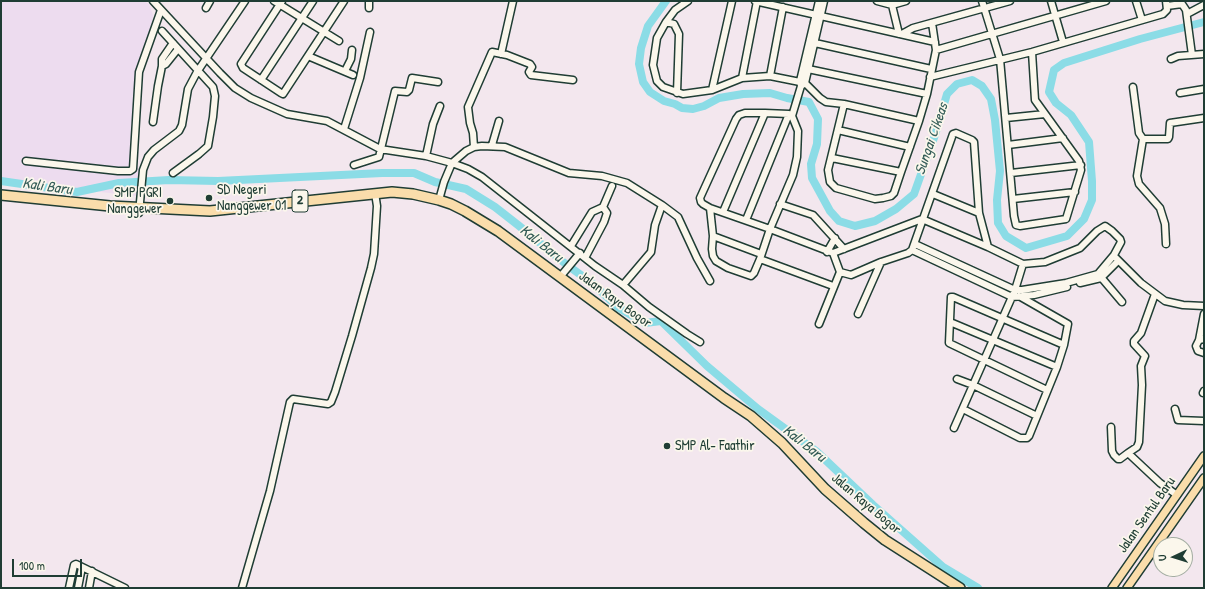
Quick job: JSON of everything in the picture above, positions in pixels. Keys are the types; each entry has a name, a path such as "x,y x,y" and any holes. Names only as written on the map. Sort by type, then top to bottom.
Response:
{"highway":[{"name":"Jalan Raya Bogor","path":"1,195 102,205 140,207 209,216 392,192 413,194 439,200 465,210 563,274 724,398 767,428 825,489 864,523 885,540 955,587"},
{"name":"Jalan Raya Bogor","path":"376,195 435,204 464,216 495,236 723,404 750,422 778,448 821,493 882,544 955,587"},
{"name":"Jalan Raya Bogor","path":"1,201 140,207"}],"main road":[{"name":"Jalan Sentul Baru","path":"1112,588 1204,456"},
{"name":"Jalan Sentul Baru","path":"1127,588 1204,478"},
{"path":"1188,480 1198,486"},
{"path":"1177,495 1188,501"}],"street":[{"path":"153,1 206,59 235,88 251,98 286,114 320,119 344,129 380,149 426,156 468,169 482,177 586,258 624,285 649,307 700,342"},
{"path":"206,8 210,1"},
{"path":"140,207 143,170 151,153 179,131 182,125 188,89 206,59 245,1"},
{"path":"261,80 313,1"},
{"path":"339,41 323,32 279,2 241,64 243,68 284,94 323,32 344,1"},
{"path":"369,1 369,8"},
{"path":"501,54 513,1"},
{"path":"688,1 675,10 657,38 653,65 657,81 663,87 676,93 683,94 712,90 742,78 770,76 802,84 823,100 919,121"},
{"path":"712,90 732,1"},
{"path":"742,78 756,1 936,42"},
{"path":"802,84 808,69 814,43 819,1"},
{"path":"746,220 792,114 802,84 818,15 824,1"},
{"path":"877,1 892,3 906,1"},
{"path":"982,1 1000,59 1015,223 1016,225 1020,226 1066,219 1081,170 1079,161 1036,100"},
{"path":"900,34 914,28 1010,1"},
{"path":"1051,1 1063,42"},
{"path":"936,50 1106,1"},
{"path":"1136,1 1142,20"},
{"path":"892,3 900,34"},
{"path":"930,77 1032,52 1163,14 1166,11 1166,3 1182,4 1184,6 1187,15 1192,55"},
{"path":"1187,15 1204,5"},
{"path":"770,76 783,7"},
{"path":"26,161 118,171 130,171 133,169 140,72 161,10"},
{"path":"666,22 674,24 679,34 676,93"},
{"path":"844,104 828,170 830,182 836,188 875,199 883,198 894,193 927,94 936,50 932,23"},
{"path":"162,31 213,88 216,96 208,146 173,173"},
{"path":"344,129 362,72 370,32"},
{"path":"153,122 162,66 161,62 173,43"},
{"path":"814,43 932,69"},
{"path":"162,66 166,64 178,49"},
{"path":"345,71 351,59 352,50"},
{"path":"474,147 468,107 473,92 487,66 490,54 492,52 530,64 532,67 529,72 531,75 573,80"},
{"path":"1032,52 1036,100 1035,115"},
{"path":"1171,59 1204,54"},
{"path":"308,56 353,75"},
{"path":"808,69 927,94"},
{"path":"354,165 366,160 378,158 395,91 407,92 409,90 412,78 438,82"},
{"path":"1133,87 1138,128 1143,139 1137,176 1139,184 1160,208 1165,224 1166,244"},
{"path":"1180,93 1204,90"},
{"path":"426,156 433,124 440,106"},
{"path":"792,114 765,112 745,113 739,115 700,198 701,202 710,208 830,252 844,249 922,219 988,247 1023,264 1045,262 1080,248 1097,231 1105,226 1107,226 1120,239 1120,245 1100,276 1036,289 1015,290 914,247"},
{"path":"723,212 765,112"},
{"path":"710,208 713,236 713,256 716,261 728,268 751,276 754,273 770,229 793,175 798,131 792,114"},
{"path":"1006,118 1046,114"},
{"path":"1143,139 1168,139 1170,123 1204,118"},
{"path":"492,145 499,121"},
{"path":"838,130 910,147"},
{"path":"835,238 830,252 840,272 851,275 881,262 908,253 914,247 922,219 952,134 956,133 974,142 979,213 988,247"},
{"path":"1008,145 1063,138"},
{"path":"439,200 452,163 466,151 474,147 492,145 505,146 569,173 602,176 627,183 662,204 680,220 697,258 710,281"},
{"path":"832,158 901,172"},
{"path":"1011,173 1081,165"},
{"path":"571,246 592,212 603,207 612,186"},
{"path":"1013,199 1075,192"},
{"path":"932,194 979,213"},
{"path":"242,588 270,491 290,402 293,400 328,404 331,402 335,392 374,254 376,195"},
{"path":"624,285 651,252 655,225 662,204"},
{"path":"780,204 813,215 844,249"},
{"path":"586,258 607,213 603,207"},
{"path":"713,236 760,257 833,286"},
{"path":"914,247 1034,304 1068,323 1064,345 1057,367 1027,438 1020,438 963,409"},
{"path":"563,274 580,253"},
{"path":"1114,255 1118,261 1141,283 1165,301 1203,309 1202,340 1196,343 1197,349 1204,353"},
{"path":"1015,296 1034,295 1100,276 1118,261"},
{"path":"858,314 881,262"},
{"path":"954,428 1003,318 1015,296 1015,290 1023,264"},
{"path":"819,324 833,286 840,272"},
{"path":"1100,276 1122,302"},
{"path":"1111,427 1112,451 1114,456 1120,459 1137,447 1139,442 1142,385 1141,366 1145,356 1134,343 1140,333 1155,294"},
{"path":"1034,295 1034,304"},
{"path":"1047,390 949,344 951,297 953,296 1064,345"},
{"path":"950,322 1057,367"},
{"path":"957,379 973,385 1037,416"},
{"path":"1176,408 1178,420 1204,420"},
{"path":"1128,453 1160,483 1177,495"},
{"path":"69,588 75,564 78,564 125,588"},
{"path":"78,588 82,567"},
{"path":"89,588 92,571"},
{"path":"108,588 110,580"}],"shaded area":[{"path":"1,1 144,1 149,4 153,15 151,28 137,70 135,159 140,173 137,196 1,181"}],"waterway":[{"name":"Sungai Cikeas","path":"666,1 648,26 641,48 639,64 643,82 650,92 664,101 682,108 693,109 704,106 719,98 743,94 770,93 809,102 818,119 817,144 811,164 812,178 830,211 839,221 855,226 875,221 896,209 914,194 935,135 947,94 957,84 972,80 982,86 991,99 995,120 1000,171 997,200 998,223 1006,236 1026,248 1067,236 1084,219 1092,200 1089,142 1071,115 1056,103 1049,92 1054,70 1064,63 1140,39 1204,22"},
{"name":"Kali Baru","path":"1,181 77,192 119,183 169,180 218,181 382,173 414,173 435,182 466,189 495,207 567,265 592,283 619,308 645,323 661,321 707,366 758,409 816,451 873,505 943,567 978,588"}],"place":[{"name":"SD Negeri Nanggewer 01","path":"209,198"},
{"name":"SMP PGRI Nanggewer","path":"170,201"},
{"name":"SMP Al- Faathir","path":"667,446"}]}
